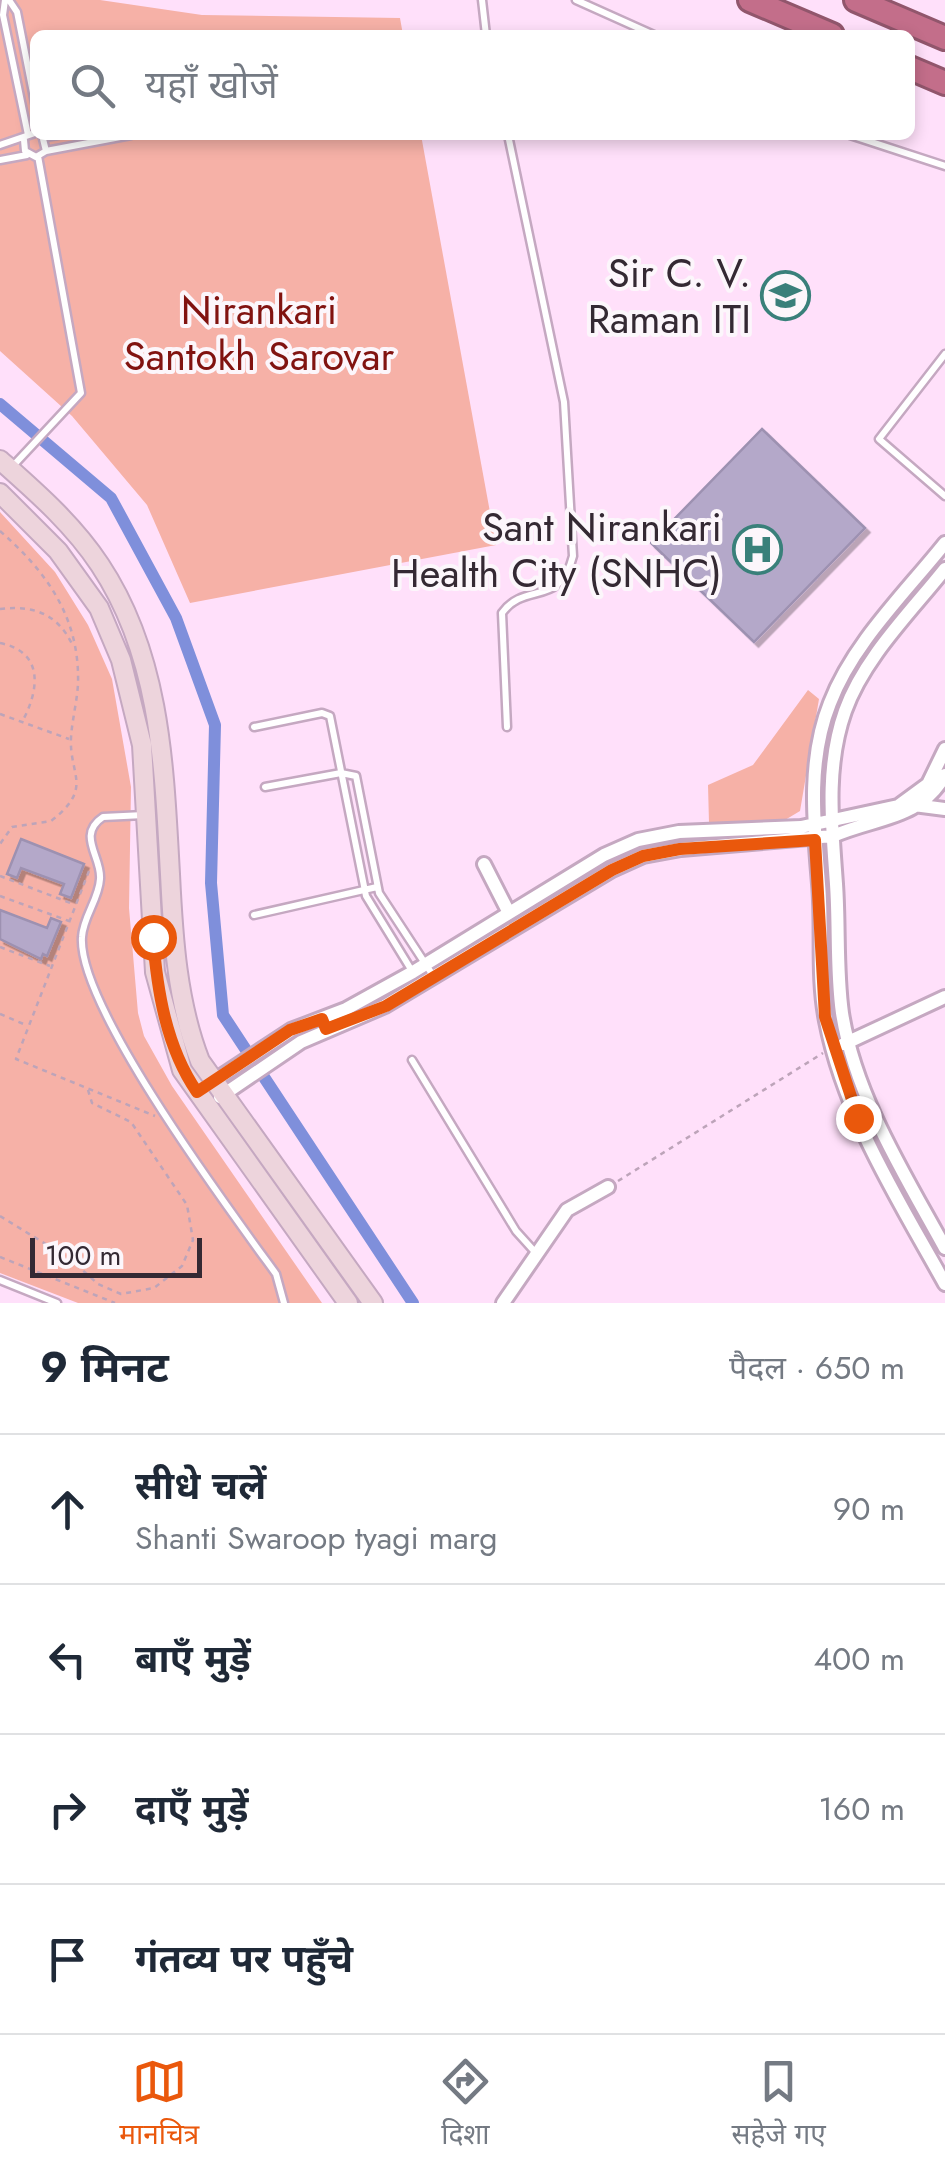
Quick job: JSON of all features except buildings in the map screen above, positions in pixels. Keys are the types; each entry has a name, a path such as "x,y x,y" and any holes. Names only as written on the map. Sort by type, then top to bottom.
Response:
{"highway":[{"path":"750,0 820,30"},
{"path":"856,0 945,38"},
{"path":"915,70 945,84"}],"main road":[{"path":"5,464 49,504 99,564 134,628 156,707 165,780 174,949 188,1031 210,1094 348,1303"},
{"path":"0,493 58,551 99,608 122,660 142,745 155,972 182,1070 210,1094 373,1303"}],"street":[{"path":"945,543 860,649 829,705 818,746 814,822 821,978 832,1047 858,1118 945,1284"},
{"path":"945,569 874,659 845,711 835,750 831,818 838,977 848,1042 874,1111 945,1248"},
{"path":"920,574 932,585"},
{"path":"914,804 945,748"},
{"path":"210,1094 236,1067 290,1030 386,1006 612,870 643,856 833,836 914,804 945,775"},
{"path":"210,1094 245,1080 324,1024 604,855 638,840 667,834 801,827 914,804 945,809"},
{"path":"667,834 669,851"},
{"path":"484,864 511,932"},
{"path":"419,968 421,986"},
{"path":"832,1047 945,997"},
{"path":"503,1303 566,1210 608,1186"},
{"path":"901,1204 916,1196"}],"lane":[{"path":"7,0 17,12 30,78"},
{"path":"7,0 4,15 29,136 28,154"},
{"path":"482,0 485,30"},
{"path":"576,0 643,30"},
{"path":"0,144 29,136"},
{"path":"45,140 46,151"},
{"path":"0,160 28,154 38,156 104,140"},
{"path":"507,727 502,613 514,601 557,588 569,572 573,556 564,402 509,140"},
{"path":"865,140 945,166"},
{"path":"5,464 24,452 79,398 81,386 38,156"},
{"path":"945,354 880,439 945,496"},
{"path":"254,727 326,713 364,891 419,968 434,978"},
{"path":"265,787 341,773 356,776 377,887 419,968"},
{"path":"147,815 98,820 90,835 100,880 83,929 82,948 109,1018 170,1122 276,1274 284,1303"},
{"path":"254,915 377,887"},
{"path":"412,1060 516,1231 537,1254"},
{"path":"0,1280 57,1303"}],"path":[{"path":"0,531 34,564 58,595 75,650 78,683 70,740 78,770 70,803 51,820 9,829 0,844"},
{"path":"0,608 47,614 66,632 75,650"},
{"path":"0,643 15,648 32,662 37,676 37,690 22,722"},
{"path":"0,714 70,740"},
{"path":"94,858 18,1061 170,1122"},
{"path":"0,876 76,905"},
{"path":"0,896 70,922"},
{"path":"0,947 52,967"},
{"path":"0,1014 28,1026"},
{"path":"608,1186 832,1047"},
{"path":"0,1216 56,1249 98,1284 121,1294 154,1288 182,1266 193,1240 192,1214 136,1128 123,1116 92,1103 88,1090"},
{"path":"0,1256 116,1303"},
{"path":"133,1303 136,1294"}],"green space":[{"name":"Nirankari Santokh Sarovar","path":"0,0 100,0 202,15 400,18 402,30 30,30 30,140 422,140 496,545 190,603 147,505 72,416 0,351"},
{"path":"0,512 55,572 88,625 112,679 131,787 129,908 138,1013 144,1036 172,1086 322,1303 78,1303 0,1273"},
{"path":"808,690 819,699 800,811 785,820 709,823 708,785 753,765"}],"waterway":[{"path":"0,404 111,498 176,618 215,725 211,883 223,1015 413,1303"}],"place":[{"name":"Sir C. V. Raman ITI","path":"786,296"},
{"name":"Sant Nirankari Health City (SNHC)","path":"757,550"}],"route":[{"path":"153,937 162,1007 182,1070 197,1092 290,1030 322,1019 326,1029 386,1006 612,870 643,856 680,849 815,840 825,1017 858,1118"}]}
